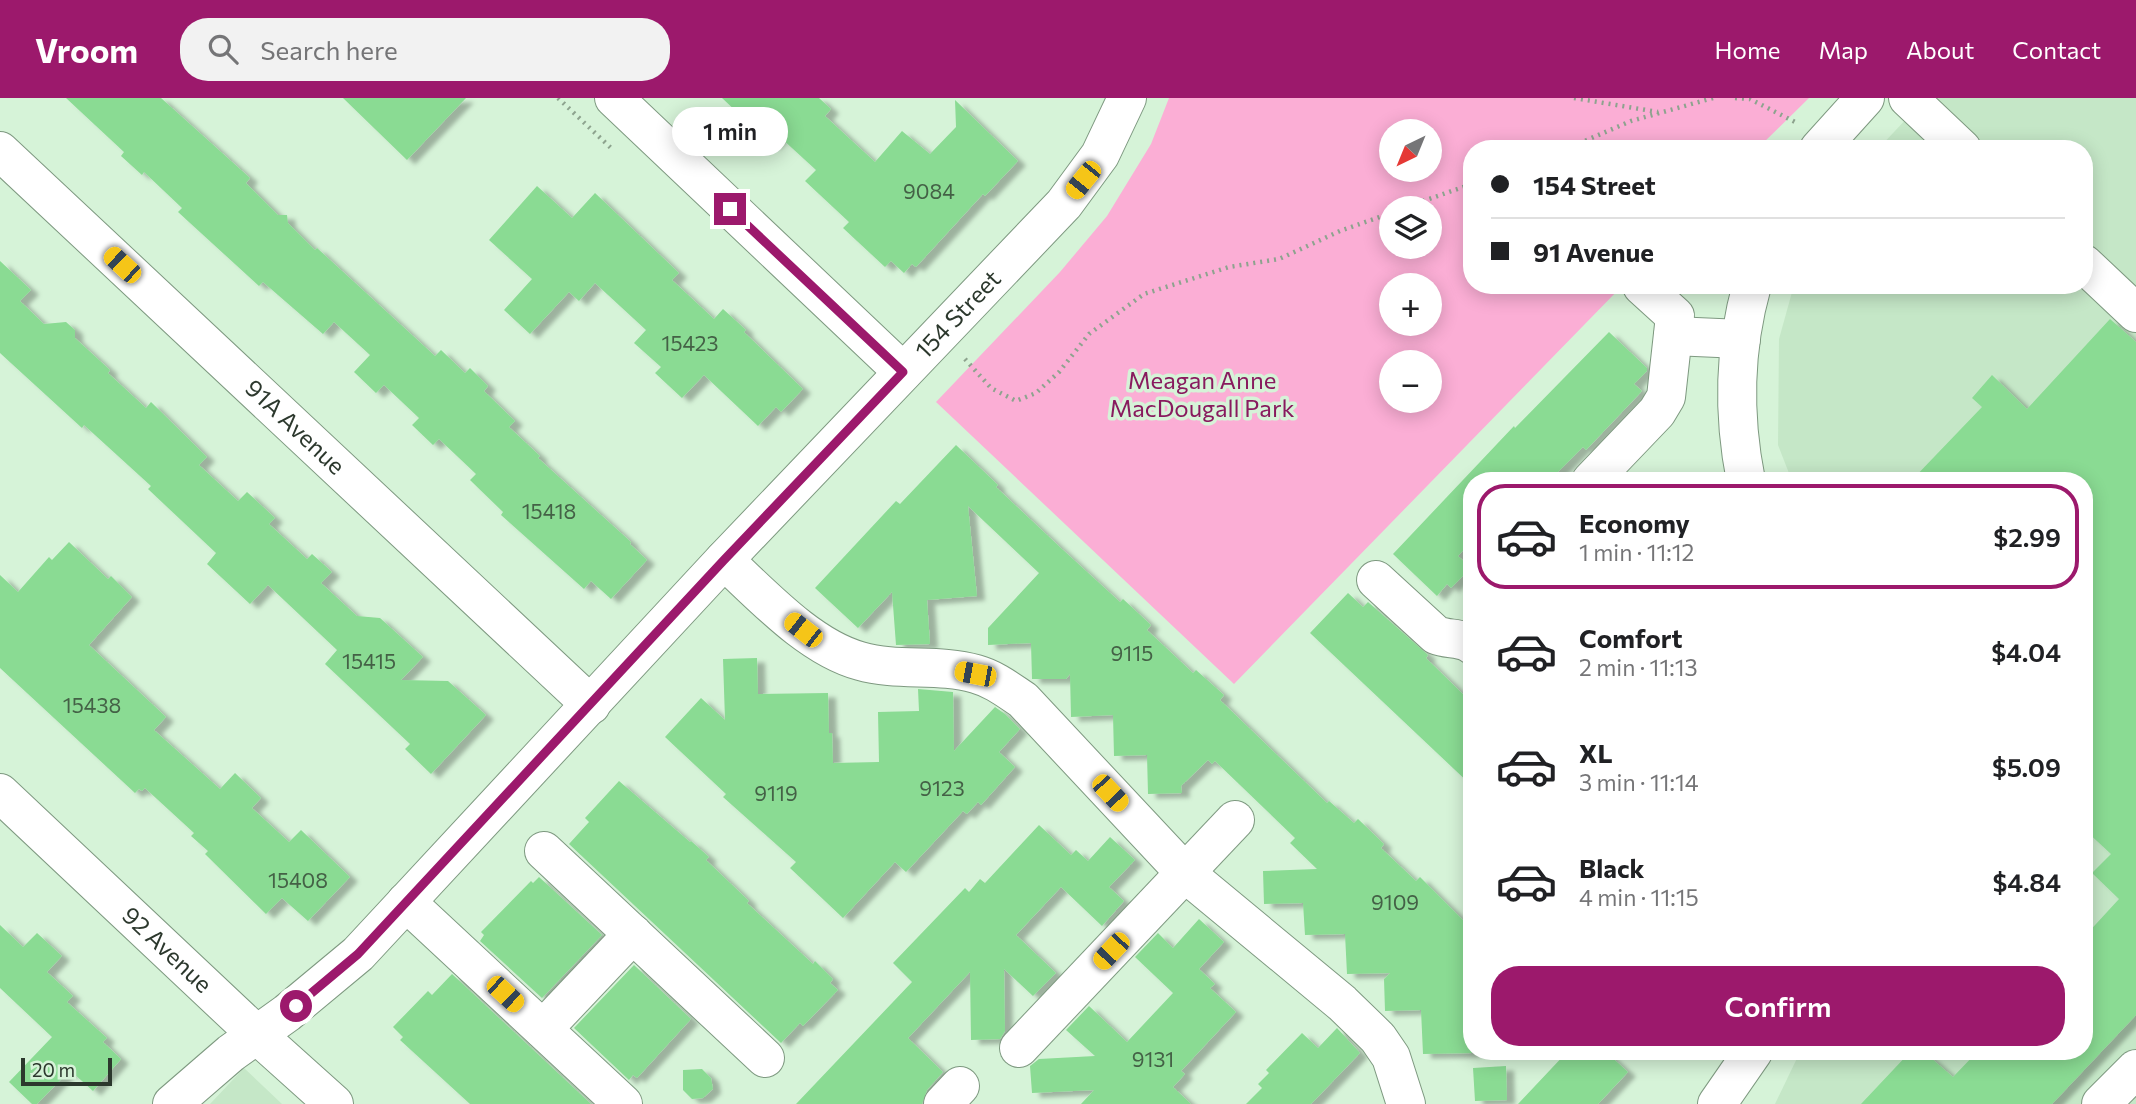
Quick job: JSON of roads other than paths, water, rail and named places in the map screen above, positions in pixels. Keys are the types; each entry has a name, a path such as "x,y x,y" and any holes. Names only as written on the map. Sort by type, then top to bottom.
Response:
{"street":[{"path":"614,98 903,372"},
{"name":"154 Street","path":"172,1104 358,954 724,560 1070,196 1100,155 1127,98"},
{"path":"1808,136 1866,98"},
{"path":"1908,98 1952,140"},
{"name":"91A Avenue","path":"0,151 591,705"},
{"path":"2093,272 2136,313"},
{"path":"1600,472 1657,412 1666,397 1675,316 1651,294"},
{"path":"1745,472 1738,418 1738,363 1750,294"},
{"path":"1673,336 1741,339"},
{"path":"724,560 796,625 831,650 879,665 968,672 990,679 1007,689 1034,712 1185,873 1342,1003 1378,1038 1391,1057 1406,1104"},
{"path":"1376,580 1436,635 1447,640 1463,641"},
{"name":"92 Avenue","path":"0,793 334,1104"},
{"path":"1019,1048 1235,820"},
{"path":"544,851 765,1058"},
{"path":"406,902 623,1104"},
{"path":"543,1029 633,934"},
{"path":"1717,1104 1747,1060"},
{"path":"2101,1104 2136,1069"}],"park label":[{"name":"Meagan Anne MacDougall Park","path":"1202,395"}]}
